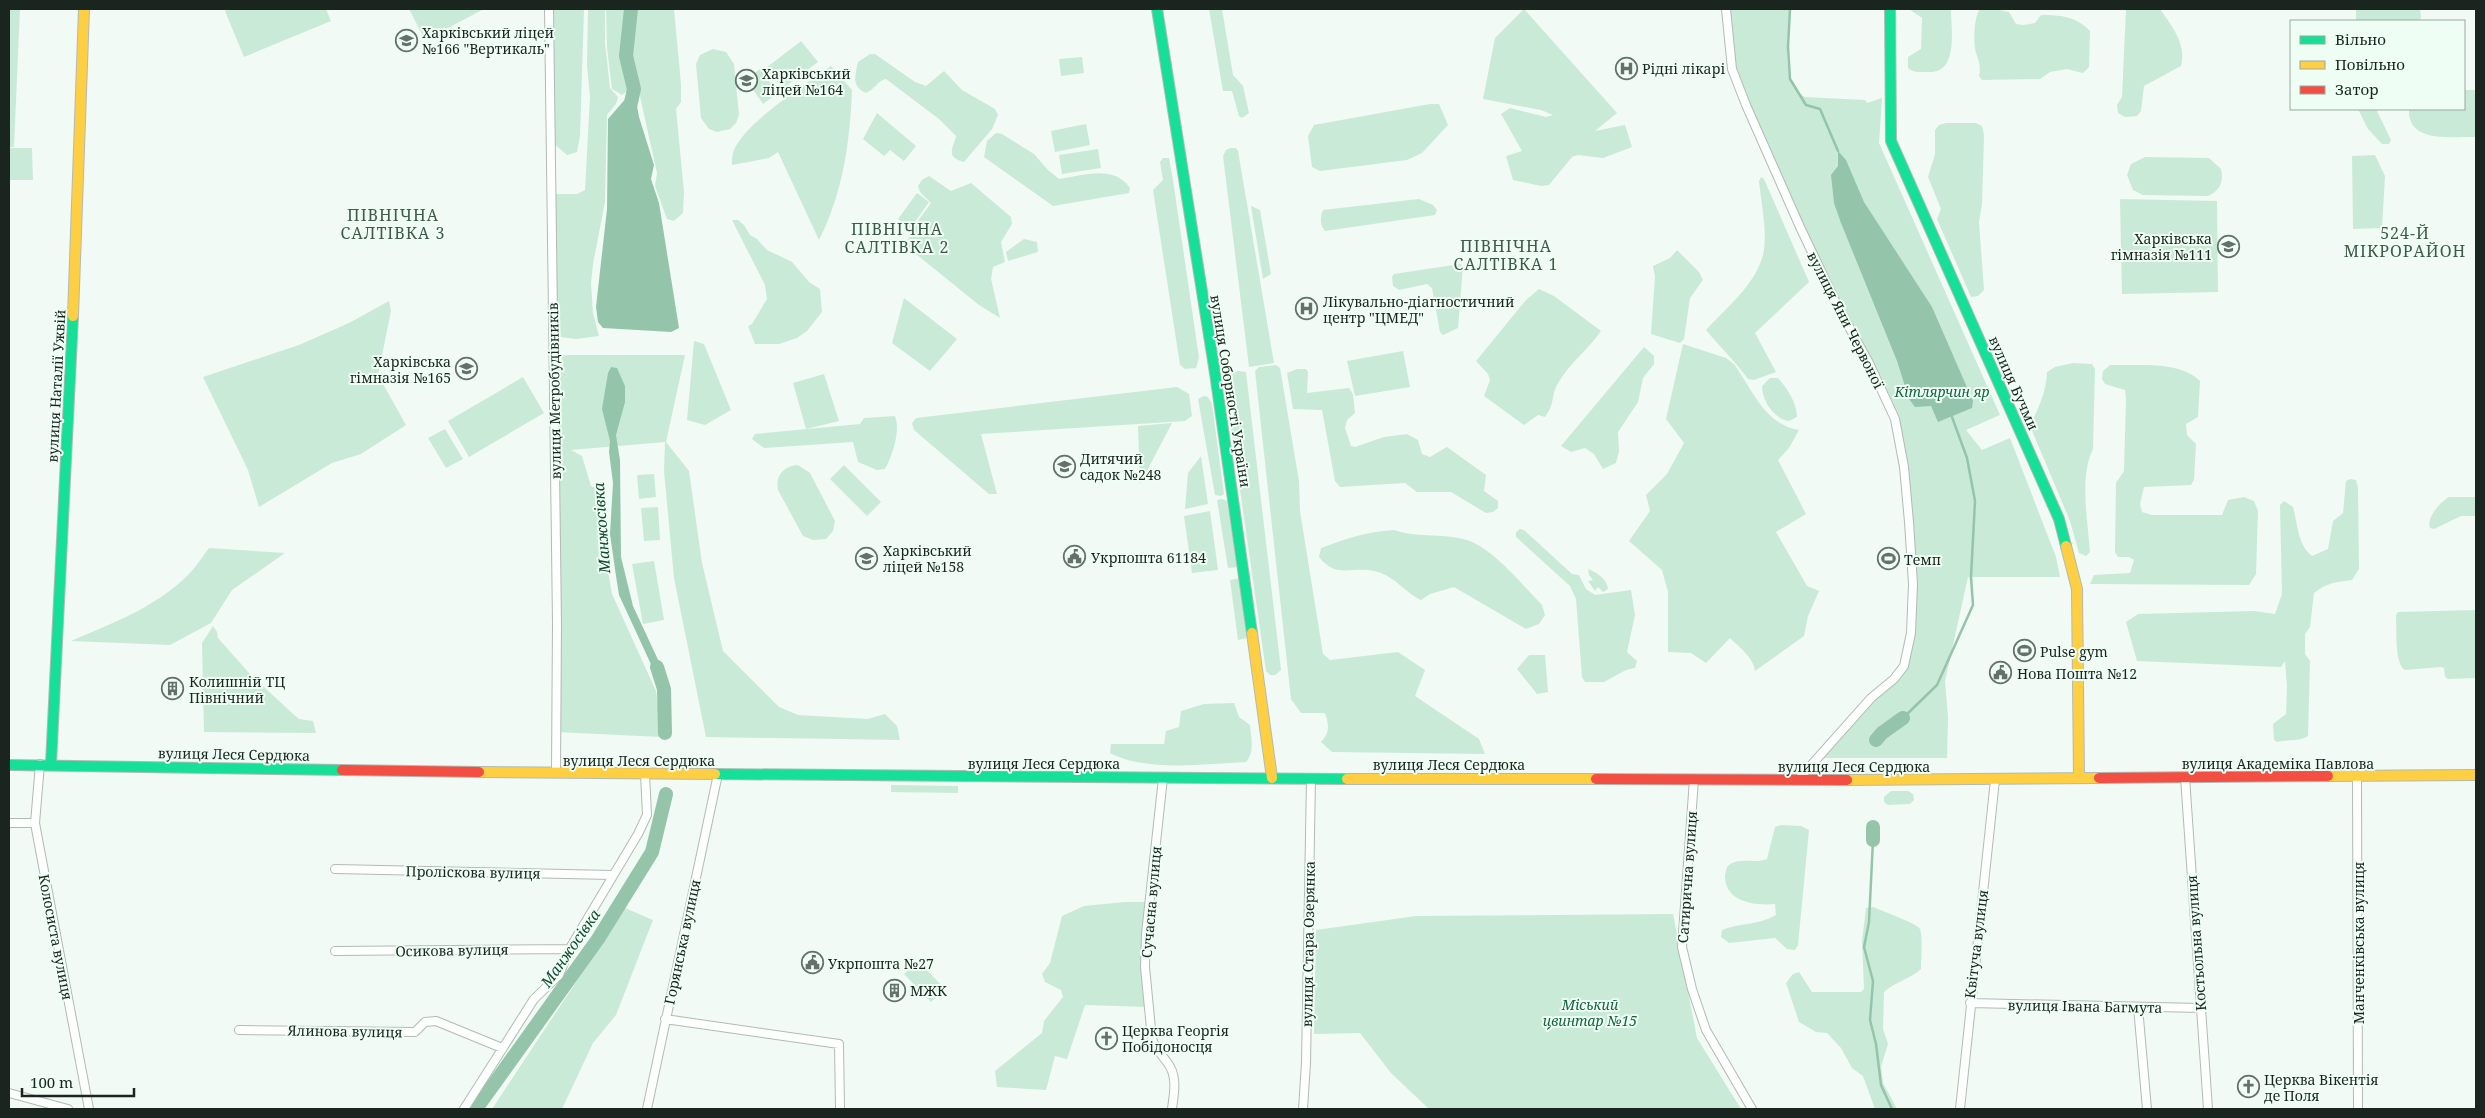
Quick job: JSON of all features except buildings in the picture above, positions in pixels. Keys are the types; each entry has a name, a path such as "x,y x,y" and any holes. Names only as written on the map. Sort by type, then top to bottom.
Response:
{"main road":[{"name":"вулиця Наталії Ужвій","path":"46,764 71,364 84,9"},
{"name":"вулиця Соборності України","path":"1158,9 1215,373 1272,778"},
{"name":"вулиця Бучми","path":"1890,9 1891,141 2059,519 2077,589 2079,777"},
{"name":"вулиця Леся Сердюка","path":"9,765 46,764 556,773 1163,778 1995,780 2079,777"},
{"name":"вулиця Академіка Павлова","path":"2079,777 2476,775"}],"street":[{"name":"вулиця Метробудівників","path":"549,9 557,623 556,773"},
{"name":"вулиця Яни Червоної","path":"1726,9 1732,70 1800,227 1839,310 1869,363 1895,419 1904,467 1909,522 1912,594 1909,652 1904,666 1894,679 1871,698 1798,780"},
{"name":"Колосиста вулиця","path":"46,764 35,823 89,1109"},
{"path":"464,1109 534,999 559,975 570,949 638,834 647,815 645,774"},
{"name":"Горянська вулиця","path":"647,1109 718,774"},
{"name":"Костьольна вулиця","path":"2184,776 2208,1109"},
{"name":"Манченківська вулиця","path":"2358,777 2358,1109"},
{"name":"Сучасна вулиця","path":"1163,778 1146,934 1145,967 1152,1039 1155,1048 1168,1063 1174,1077 1172,1109"},
{"name":"вулиця Стара Озерянка","path":"1302,1109 1306,1063 1311,778"},
{"name":"Сатирична вулиця","path":"1694,779 1682,947 1692,989 1706,1030 1752,1109"},
{"name":"Квітуча вулиця","path":"1960,1109 1995,780"},
{"path":"9,823 35,823"},
{"name":"Проліскова вулиця","path":"335,870 612,876"},
{"name":"Осикова вулиця","path":"335,951 570,949"},
{"name":"вулиця Івана Багмута","path":"1970,1003 2200,1008"},
{"path":"2138,1007 2146,1109"},
{"path":"665,1019 839,1044 840,1109"},
{"name":"Ялинова вулиця","path":"239,1030 415,1032 425,1022 436,1021 502,1048"},
{"path":"9,1093 68,1109"}],"green space":[{"path":"9,9 20,9 14,147 9,147"},
{"path":"230,9 326,9 331,21 244,57 225,11"},
{"path":"409,9 484,9 425,40"},
{"path":"552,9 584,9 580,136 577,152 567,155 554,144"},
{"path":"588,9 605,9 605,43 610,88 618,97 616,104 607,115 605,202 591,283 593,313 599,336 576,339 553,336 552,194 577,194 585,190 590,97 587,65"},
{"path":"606,9 674,9 681,84 681,102 676,109 684,192 683,213 674,221 667,219 655,186 657,173 637,83 622,95 612,89 607,48"},
{"path":"1209,9 1222,9 1233,75 1243,86 1249,113 1242,118 1239,116 1232,91 1223,91"},
{"path":"1524,9 1617,113 1595,131 1625,125 1632,147 1603,158 1578,155 1572,157 1549,185 1541,186 1513,180 1506,156 1522,151 1501,114 1510,108 1546,117 1553,115 1541,110 1483,99 1495,38"},
{"name":"Кітлярчин яр","path":"1726,9 1790,9 1787,44 1789,70 1797,90 1805,97 1865,100 1867,103 1882,98 1879,143 2000,415 1966,430 1982,450 2010,438 2056,557 2060,577 1968,577 1945,681 1948,717 1947,758 1817,758 1902,670 1911,633 1906,490 1895,419 1827,283 1732,69"},
{"path":"1909,9 1951,9 1952,39 1949,59 1937,71 1917,72 1908,68 1908,57 1921,49 1922,18"},
{"path":"1994,9 2009,12 2016,24 2035,23 2041,15 2061,16 2079,22 2090,31 2089,67 2083,73 2067,69 2050,72 2040,79 1982,80 1979,76 1980,69 1974,43 1976,19 1979,10"},
{"path":"2126,9 2160,9 2177,36 2182,51 2182,58 2181,66 2144,86 2141,111 2137,116 2125,117 2118,113 2117,105 2122,97"},
{"path":"2356,9 2420,9 2421,18 2418,20 2356,20"},
{"path":"801,41 818,62 782,89 766,68"},
{"path":"713,49 726,52 734,64 739,115 736,123 730,129 717,132 709,129 701,118 696,64 700,55"},
{"path":"870,54 875,54 915,82 926,86 944,71 962,90 995,109 998,115 992,129 964,162 958,160 952,154 956,136 939,119 886,79 866,93 858,87 855,80 858,62"},
{"path":"1082,57 1084,73 1061,76 1059,59"},
{"path":"831,66 852,90 851,109 844,167 834,204 819,240 778,152 769,158 732,165 732,159 734,150 751,127 778,104"},
{"path":"760,69 778,93 763,104 746,79"},
{"path":"2465,90 2476,90 2476,137 2433,136 2415,128 2410,120 2409,110 2465,110"},
{"path":"1439,104 1448,125 1422,153 1407,160 1320,171 1312,167 1308,136 1314,125"},
{"path":"2358,110 2376,110 2391,140 2389,144 2382,144 2368,129"},
{"path":"877,113 916,146 904,161 890,150 884,156 863,139"},
{"path":"1946,123 1976,123 1982,126 1984,135 1982,204 1979,222 1984,290 1978,296 1971,297 1937,219 1941,209 1928,177 1935,154 1935,130 1939,125"},
{"path":"1086,124 1090,145 1055,152 1051,131"},
{"path":"996,133 1002,134 1034,154 1059,179 1097,173 1106,174 1115,176 1123,181 1130,188 1129,193 1053,206 984,157 987,141"},
{"path":"9,148 32,148 33,180 9,180"},
{"path":"1236,148 1238,151 1274,363 1249,367 1223,156 1226,150"},
{"path":"1098,149 1101,168 1062,174 1059,155"},
{"path":"2375,155 2385,176 2382,228 2353,229 2352,156"},
{"path":"2145,157 2209,158 2221,169 2222,178 2220,185 2216,191 2208,196 2143,195 2133,190 2127,175 2131,164"},
{"path":"1163,158 1169,158 1173,180 1199,358 1196,368 1185,369 1180,365 1153,190 1163,180 1160,162"},
{"path":"929,176 951,191 971,183 1011,217 1012,224 1001,242 1005,262 993,267 991,279 1000,318 979,305 911,250 906,243 915,225 931,203 920,192 918,186 922,180"},
{"path":"1761,177 1764,179 1809,282 1755,333 1776,372 1754,380 1748,379 1706,330 1741,294 1756,273 1761,262 1765,233 1759,181"},
{"path":"917,193 929,202 910,229 898,219"},
{"path":"1419,199 1433,205 1437,210 1435,215 1325,231 1321,224 1323,210"},
{"path":"2120,199 2217,201 2218,292 2122,294"},
{"path":"1251,206 1260,210 1271,274 1263,279"},
{"path":"732,220 738,220 744,225 750,235 757,239 767,250 792,262 809,282 820,289 822,312 807,331 797,338 779,344 755,344 748,326 752,324 767,299 765,285"},
{"path":"1024,239 1037,242 1038,252 1008,261 1006,252"},
{"path":"1677,250 1699,272 1703,280 1690,298 1684,339 1680,343 1651,334 1655,277 1653,266 1670,258"},
{"path":"1460,264 1463,266 1458,328 1443,335 1440,332 1432,288 1427,284 1399,290 1393,286 1392,277 1394,274"},
{"path":"1539,289 1554,296 1601,331 1562,377 1555,389 1550,408 1545,417 1538,415 1524,425 1484,396 1490,380 1488,374 1476,361 1526,300"},
{"path":"904,298 957,339 930,371 892,343"},
{"path":"389,301 391,311 378,375 406,425 361,454 332,463 259,507 248,470 203,377 299,345 349,323"},
{"path":"694,341 704,344 731,410 705,425 687,420"},
{"path":"1683,344 1726,358 1734,364 1768,414 1787,427 1799,430 1789,448 1778,460 1806,514 1776,532 1807,586 1819,591 1808,616 1804,636 1755,671 1749,657 1730,638 1706,663 1691,653 1668,652 1668,592 1662,570 1629,541 1650,511 1646,495 1667,474 1684,443 1666,419"},
{"path":"1644,347 1654,356 1654,364 1643,378 1638,402 1618,432 1619,451 1616,463 1603,469 1594,454 1585,448 1571,452 1561,446"},
{"path":"1403,351 1410,387 1355,396 1347,361"},
{"path":"561,355 685,355 666,442 689,471 702,563 723,651 779,707 798,715 868,719 885,714 897,726 900,740 706,737 674,578 664,471 665,442 571,450 582,456 591,486 599,489 604,496 606,559 612,594 656,691 662,737 555,732 554,372 560,371 564,373"},
{"path":"2073,363 2092,364 2095,369 2093,449 2086,472 2085,486 2090,552 2086,556 2079,553 2070,521 2030,426 2044,393 2047,372 2055,367"},
{"path":"1276,365 1280,368 1299,481 1300,511 1323,654 1330,660 1398,652 1425,670 1415,696 1479,739 1485,754 1332,752 1321,742 1328,728 1325,713 1301,713 1291,699 1255,371 1259,367"},
{"path":"2110,365 2169,367 2191,374 2200,381 2198,417 2186,424 2187,435 2196,444 2194,480 2191,485 2144,487 2140,504 2142,512 2152,515 2222,515 2228,500 2244,497 2254,501 2258,511 2256,574 2249,585 2090,584 2094,575 2130,573 2134,560 2129,557 2118,557 2115,552 2116,483 2124,471 2126,399 2125,390 2105,384 2102,379 2103,371"},
{"path":"1297,369 1306,369 1308,372 1307,393 1349,388 1353,394 1355,413 1347,420 1345,428 1351,446 1355,447 1384,437 1407,434 1418,440 1422,454 1430,457 1447,447 1486,475 1484,491 1498,501 1498,508 1493,512 1486,513 1451,492 1417,492 1405,483 1340,487 1335,481 1322,410 1293,409 1287,373"},
{"path":"1246,372 1281,670 1275,675 1270,675 1266,671 1224,378 1228,373"},
{"path":"824,374 839,421 806,429 793,383"},
{"path":"523,377 544,413 469,457 448,421"},
{"path":"1770,378 1778,378 1785,386 1793,401 1797,417 1789,421 1784,420 1778,417 1770,408 1764,398 1762,386"},
{"path":"1177,387 1189,394 1192,416 1185,421 981,434 997,494 989,494 914,430 912,423 916,418"},
{"path":"1204,396 1208,397 1212,404 1224,494 1221,496 1215,495 1198,399"},
{"path":"895,416 897,422 896,436 893,450 885,469 877,470 858,462 853,442 764,448 752,439 755,434 860,424 864,418"},
{"path":"1172,423 1140,484 1138,426"},
{"path":"445,429 463,459 446,468 428,438"},
{"path":"1201,456 1208,504 1185,509 1188,473"},
{"path":"798,465 810,473 835,521 833,531 826,539 813,540 803,536 778,490 778,480 782,472 789,467"},
{"path":"844,465 881,502 867,516 830,479"},
{"path":"654,474 656,497 639,499 637,475"},
{"path":"2350,479 2356,480 2358,488 2359,569 2352,580 2341,581 2323,587 2314,593 2310,627 2305,634 2305,654 2310,661 2308,736 2297,740 2277,742 2274,740 2273,724 2286,714 2287,687 2285,661 2281,667 2137,661 2126,622 2138,614 2254,611 2275,614 2282,594 2280,505 2284,501 2293,507 2303,546 2312,556 2328,549 2333,521 2343,513 2346,481"},
{"path":"2449,497 2476,497 2476,516 2461,516 2434,529 2430,528 2429,524 2432,515"},
{"path":"1217,500 1227,501 1237,567 1228,568"},
{"path":"658,507 660,540 644,541 641,508"},
{"path":"1210,511 1218,570 1192,573 1184,516"},
{"path":"1520,529 1524,530 1572,574 1579,575 1586,589 1595,595 1631,590 1635,615 1627,652 1637,661 1635,668 1626,670 1604,682 1585,682 1582,677 1576,599 1570,586 1516,537 1516,532"},
{"path":"1394,530 1411,534 1454,537 1474,543 1495,557 1516,577 1542,605 1545,615 1539,624 1526,629 1454,587 1430,594 1421,600 1381,573 1366,570 1338,570 1325,564 1319,557 1321,548 1331,544 1365,534"},
{"path":"209,548 285,553 232,590 211,623 170,645 71,641 132,614 162,596 188,575"},
{"path":"654,561 664,620 643,624 632,564"},
{"path":"1588,569 1604,579 1608,589 1603,592 1598,587 1595,591 1588,581 1593,580 1589,575"},
{"path":"1240,578 1247,638 1238,640 1230,580"},
{"path":"2476,610 2476,678 2448,679 2445,677 2444,668 2441,667 2405,670 2401,666 2397,645 2396,615 2398,612"},
{"path":"213,626 218,638 249,673 299,719 313,721 316,733 204,732 202,643"},
{"path":"1529,655 1545,655 1548,692 1537,694 1517,669"},
{"path":"1234,703 1239,717 1250,725 1251,754 1246,762 1158,765 1124,759 1110,753 1111,744 1164,744 1166,731 1179,727 1181,711 1204,704"},
{"path":"891,785 958,786 958,793 891,792"},
{"path":"1891,791 1908,791 1913,794 1914,800 1910,804 1888,805 1884,802 1884,797"},
{"path":"1781,825 1801,826 1809,830 1798,945 1795,950 1787,949 1775,938 1729,943 1721,937 1722,930 1763,921 1776,915 1775,904 1750,903 1735,897 1726,884 1725,875 1727,868 1738,861 1767,859 1775,827"},
{"path":"1146,902 1142,933 1146,1007 1085,1005 1067,1059 1055,1056 1046,1090 997,1087 995,1071 1042,1033 1044,1021 1063,997 1061,990 1045,982 1042,974 1050,963 1062,916 1084,906"},
{"path":"1874,907 1913,924 1920,929 1921,933 1921,969 1884,992 1883,1029 1888,1044 1881,1067 1883,1083 1897,1109 1875,1109 1863,1076 1852,1068 1841,1048 1827,1033 1816,1032 1799,1022 1786,983 1793,974 1799,972 1812,992 1861,992 1864,989 1862,941 1866,908"},
{"path":"625,908 653,920 616,1015 593,1043 562,1109 492,1109"},
{"name":"Міський цвинтар №15","path":"1673,914 1697,1038 1741,1109 1429,1109 1391,1073 1360,1033 1314,1034 1316,930 1416,916"},
{"path":"918,961 945,989 931,1002 904,974"}],"shaded area":[{"path":"634,89 639,117 654,165 651,179 659,203 679,328 671,332 603,328 598,322 596,307 607,209 608,119"},
{"path":"1838,151 1846,160 1864,202 1932,307 1973,401 1972,408 1938,422 1931,406 1915,407 1909,399 1897,361 1834,203 1831,175 1838,166"},
{"path":"611,367 617,368 625,386 625,402 616,435 620,460 621,557 633,606 667,679 661,686 619,595 616,576 610,534 613,483 609,452 610,441 602,409 608,373"}],"waterway":[{"name":"Манжосівка","path":"630,107 634,89 626,56 631,9"},
{"path":"1790,9 1788,47 1790,79 1806,105 1820,109 1838,151"},
{"path":"1903,718 1937,685 1973,605 1971,577 1975,501 1967,458 1952,417"},
{"name":"Манжосівка","path":"657,667 664,689 665,733"},
{"path":"1876,740 1882,733 1903,718"},
{"name":"Манжосівка","path":"476,1109 598,939 652,852 666,794"},
{"path":"1873,827 1873,840"},
{"path":"1873,840 1869,922 1864,947 1873,981 1870,1020 1876,1044 1881,1085 1892,1109"}],"traffic: fast":[{"path":"1157,9 1215,373 1252,633"},
{"path":"1890,9 1891,141 2059,519 2066,546"},
{"path":"51,764 73,316"},
{"path":"9,765 342,770"},
{"path":"715,774 1347,779"}],"traffic: slow":[{"path":"73,316 84,9"},
{"path":"2066,546 2077,589 2079,777"},
{"path":"1252,633 1272,778"},
{"path":"479,772 715,774"},
{"path":"2328,776 2476,775"},
{"path":"1847,780 2099,778"},
{"path":"1347,779 1596,779"}],"traffic: jam":[{"path":"342,770 479,772"},
{"path":"2099,778 2328,776"},
{"path":"1596,779 1847,780"}],"place":[{"name":"Харківський ліцей №166 \"Вертикаль\"","path":"406,40"},
{"name":"Рідні лікарі","path":"1626,68"},
{"name":"Харківський ліцей №164","path":"746,81"},
{"name":"Харківська гімназія №111","path":"2228,246"},
{"name":"Лікувально-діагностичний центр \"ЦМЕД\"","path":"1307,309"},
{"name":"Харківська гімназія №165","path":"467,369"},
{"name":"Дитячий садок №248","path":"1064,466"},
{"name":"Укрпошта 61184","path":"1075,557"},
{"name":"Харківський ліцей №158","path":"867,558"},
{"name":"Темп","path":"1888,559"},
{"name":"Pulse gym","path":"2024,651"},
{"name":"Нова Пошта №12","path":"2001,673"},
{"name":"Колишній ТЦ Північний","path":"173,689"},
{"name":"Укрпошта №27","path":"812,963"},
{"name":"МЖК","path":"894,990"},
{"name":"Церква Георгія Побідоносця","path":"1106,1038"},
{"name":"Церква Вікентія де Поля","path":"2248,1087"}],"district":[{"name":"ПІВНІЧНА САЛТІВКА 3","path":"393,224"},
{"name":"ПІВНІЧНА САЛТІВКА 2","path":"897,238"},
{"name":"524-Й МІКРОРАЙОН","path":"2405,242"},
{"name":"ПІВНІЧНА САЛТІВКА 1","path":"1506,255"}]}
